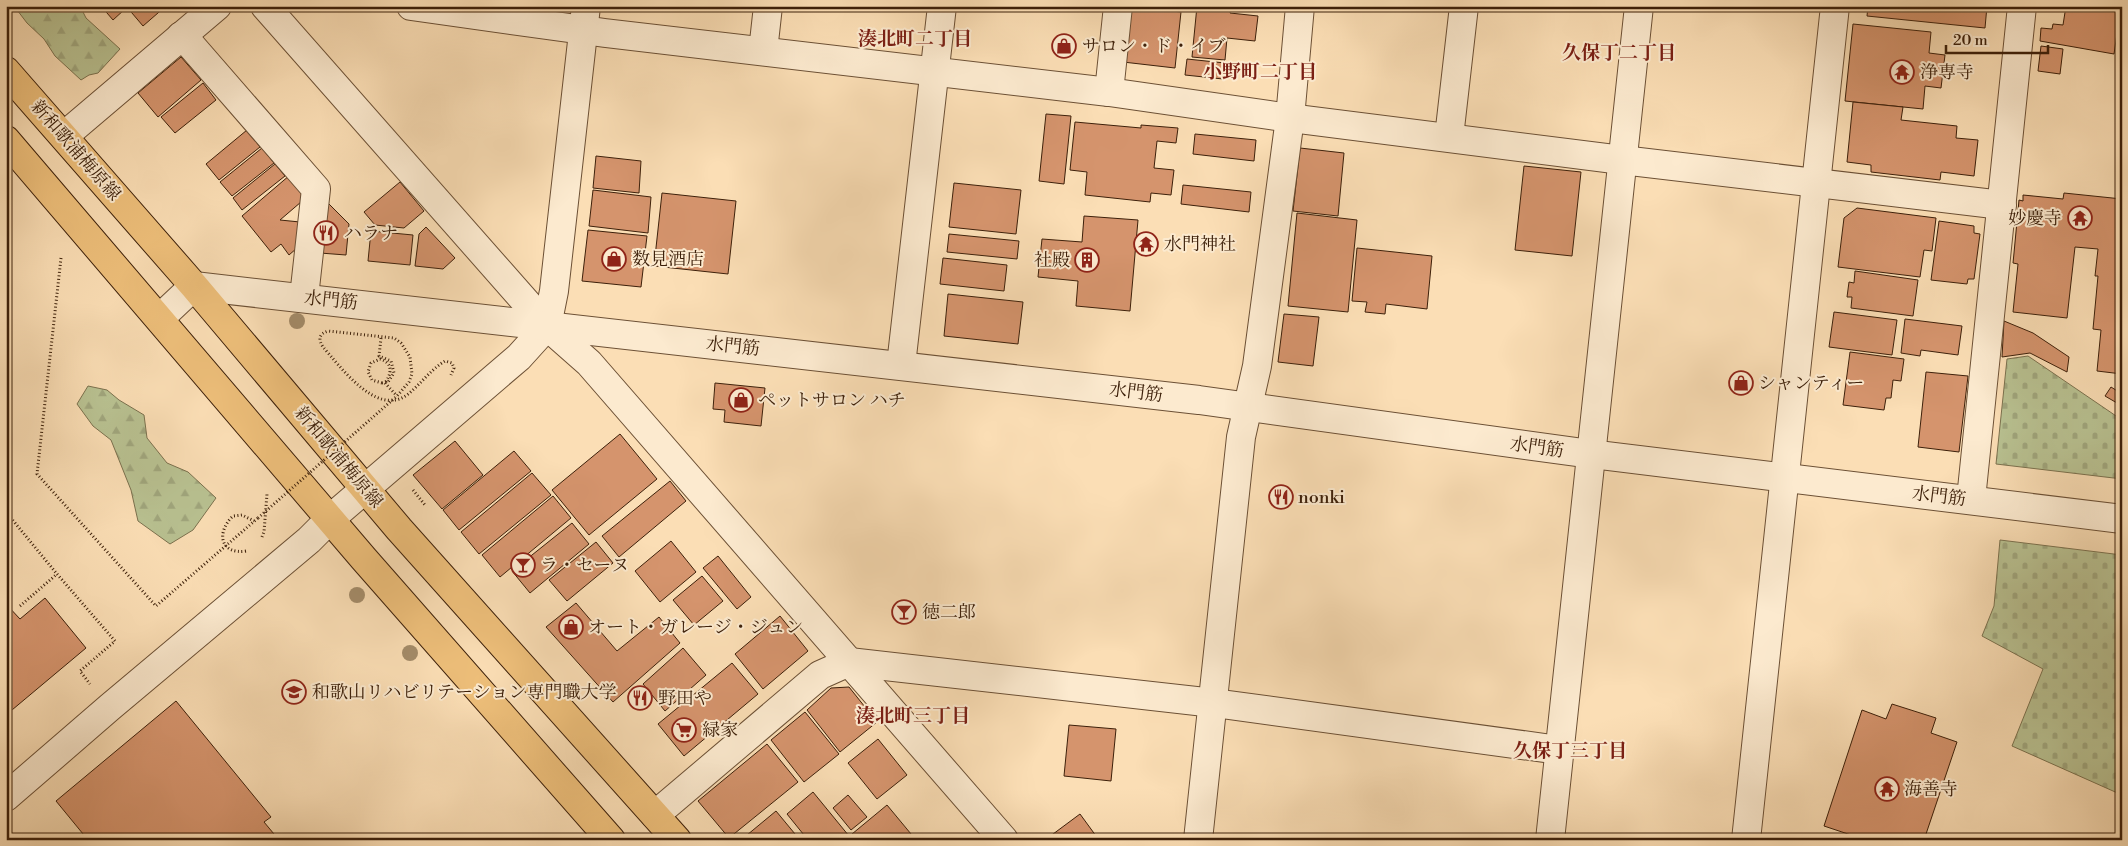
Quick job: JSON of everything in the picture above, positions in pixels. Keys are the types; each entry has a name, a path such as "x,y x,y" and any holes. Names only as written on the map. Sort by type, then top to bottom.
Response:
{"main road":[{"name":"新和歌浦梅原線","path":"6,71 194,286 399,529 677,840"},
{"path":"6,140 330,519 611,840"}],"street":[{"path":"64,136 217,6"},
{"path":"265,6 547,326 589,363 1004,840"},
{"path":"412,6 585,18 763,51 1109,92 1290,118 1622,160 2002,205"},
{"path":"763,51 768,6"},
{"path":"901,365 942,6"},
{"path":"1109,92 1118,6"},
{"path":"1198,840 1241,438 1257,366 1290,118 1300,6"},
{"path":"1448,138 1464,6"},
{"path":"1550,840 1639,6"},
{"path":"1746,840 1835,6"},
{"path":"1971,499 2022,6"},
{"path":"6,797 520,357 547,326 554,291 585,18"},
{"path":"181,36 316,189 304,297"},
{"path":"160,318 194,286"},
{"name":"水門筋","path":"194,286 304,297 1248,406 1591,454 1971,499 2122,519"},
{"path":"654,814 820,675 849,662 1214,703 1559,750"}],"path":[{"path":"61,258 37,474 156,606 254,521 397,396 409,382 412,374 410,357 401,342 394,338 328,330 323,332 320,337 322,347 370,395 381,398 405,396 445,361 452,363 454,368 451,375"},
{"path":"382,332 379,356 392,361 394,373 388,382 382,383 372,380 368,372 371,363 380,359 388,364 391,368 389,377 385,383 397,396"},
{"path":"260,541 264,532 267,491"},
{"path":"6,512 115,641 80,671 110,707"},
{"path":"253,548 235,551 226,546 222,539 226,523 233,516 242,516 254,521"},
{"path":"20,606 57,574"}],"green space":[{"path":"14,6 80,6 86,18 120,49 98,73 89,75 81,80 55,56 44,39 27,23"},
{"path":"2028,356 2122,420 2122,479 1996,464 2007,359"},
{"path":"88,386 107,390 119,400 144,415 147,438 167,463 188,472 216,498 193,530 170,544 138,521 131,490 111,440 93,426 77,404"},
{"path":"2000,540 2122,555 2122,795 2012,746 2043,669 1982,636 1994,606"}],"building":[{"path":"101,6 123,6 125,9 113,20"},
{"path":"126,6 166,6 143,26"},
{"path":"1129,6 1181,12 1175,68 1123,62"},
{"path":"1197,6 1231,6 1230,13 1258,16 1255,41 1227,38 1225,60 1192,57"},
{"path":"1868,6 1987,6 1985,28 1867,16"},
{"path":"2066,6 2121,6 2114,54 2040,41 2041,28 2052,29 2053,24 2063,25"},
{"path":"1853,24 1931,32 1929,53 1945,55 1941,88 1925,86 1923,109 1845,101"},
{"path":"2041,46 2063,49 2060,74 2038,71"},
{"path":"181,57 201,80 158,117 138,93"},
{"path":"1187,59 1225,63 1223,79 1185,75"},
{"path":"203,83 216,100 175,133 161,117"},
{"path":"1853,102 1903,107 1901,120 1957,126 1956,138 1978,140 1974,176 1941,172 1940,180 1871,172 1871,165 1847,162"},
{"path":"1046,114 1071,116 1064,184 1039,181"},
{"path":"1075,122 1141,128 1141,125 1178,128 1176,143 1157,141 1154,168 1174,170 1171,195 1151,193 1150,202 1085,195 1087,172 1070,170"},
{"path":"247,130 260,147 219,180 206,164"},
{"path":"1195,134 1256,140 1254,161 1193,154"},
{"path":"262,148 274,163 232,196 220,182"},
{"path":"1300,148 1344,153 1338,216 1293,211"},
{"path":"596,156 641,161 639,193 593,188"},
{"path":"275,164 285,176 242,210 233,198"},
{"path":"1524,166 1581,172 1572,256 1515,250"},
{"path":"290,175 308,196 280,220 300,222 297,248 289,255 281,244 271,252 242,216"},
{"path":"400,182 424,211 404,228 375,225 364,212"},
{"path":"954,183 1021,190 1016,234 949,227"},
{"path":"1183,185 1251,192 1249,212 1181,204"},
{"path":"593,190 651,197 648,233 589,226"},
{"path":"662,193 736,201 728,274 654,266"},
{"path":"2064,193 2122,199 2122,374 2097,371 2101,330 2093,329 2098,276 2095,276 2098,249 2075,247 2067,318 2013,312 2018,264 2013,263 2019,200 2023,201 2023,195 2063,199"},
{"path":"326,201 349,224 346,255 320,253"},
{"path":"1857,208 1936,218 1932,251 1924,250 1920,277 1838,267 1844,218"},
{"path":"1297,213 1357,220 1348,312 1288,306"},
{"name":"社殿","path":"1084,216 1138,220 1130,311 1076,306 1078,281 1038,277 1042,239 1082,242"},
{"path":"1939,221 1974,226 1974,233 1980,234 1974,279 1968,279 1967,284 1931,280"},
{"path":"426,227 455,258 443,269 415,266 419,234"},
{"path":"588,230 647,236 641,287 582,281"},
{"path":"371,231 413,235 410,265 368,261"},
{"path":"949,234 1019,241 1017,259 947,252"},
{"path":"1357,248 1432,256 1427,309 1386,304 1385,314 1365,312 1367,302 1352,301"},
{"path":"943,258 1007,265 1004,291 940,284"},
{"path":"1855,271 1918,280 1913,316 1851,308 1852,297 1847,297 1849,282 1854,283"},
{"path":"948,294 1023,302 1018,344 944,336"},
{"path":"1834,312 1897,320 1892,355 1829,347"},
{"path":"1284,314 1319,317 1313,366 1278,362"},
{"path":"1905,319 1962,326 1958,355 1921,350 1920,356 1901,353"},
{"path":"2004,321 2033,333 2069,357 2067,372 2030,353 2002,357"},
{"path":"1850,352 1904,359 1901,381 1893,380 1891,398 1886,398 1884,410 1843,405"},
{"path":"1926,372 1968,376 1959,452 1918,447"},
{"path":"715,383 765,388 761,426 724,422 725,410 713,409"},
{"path":"2111,387 2122,394 2117,403 2105,396"},
{"path":"620,434 657,479 589,535 552,490"},
{"path":"455,441 483,475 442,509 413,475"},
{"path":"514,451 531,471 459,530 443,510"},
{"path":"532,473 551,495 479,554 461,532"},
{"path":"670,481 686,501 619,557 602,536"},
{"path":"553,496 571,518 500,577 482,555"},
{"path":"572,523 589,544 530,593 512,571"},
{"path":"671,541 696,572 660,602 635,571"},
{"path":"596,542 613,563 567,601 549,580"},
{"path":"718,556 751,597 737,609 703,568"},
{"path":"702,576 723,601 694,625 673,600"},
{"path":"45,598 86,648 6,715 6,604 20,619"},
{"path":"576,603 617,651 659,617 680,643 613,702 546,627"},
{"path":"780,616 808,651 763,689 735,654"},
{"path":"683,648 706,675 665,711 643,684"},
{"path":"732,663 758,694 684,756 658,724"},
{"path":"849,687 877,722 840,752 807,710 831,688"},
{"path":"176,701 271,817 264,822 279,840 88,840 56,801"},
{"path":"1892,704 1936,718 1931,733 1957,742 1924,840 1866,840 1824,826 1862,710 1886,719"},
{"path":"805,712 839,754 804,782 771,740"},
{"path":"1069,725 1116,729 1111,781 1064,776"},
{"path":"878,739 907,775 877,799 848,763"},
{"path":"767,744 798,782 729,838 698,801"},
{"path":"813,792 849,836 844,840 808,840 787,814"},
{"path":"848,795 867,817 851,830 833,808"},
{"path":"887,805 916,840 857,840 852,834"},
{"path":"776,811 800,840 741,840"},
{"path":"1080,814 1099,840 1045,840"}],"place":[{"name":"サロン・ド・イブ","path":"1064,46"},
{"name":"浄専寺","path":"1902,72"},
{"name":"妙慶寺","path":"2080,218"},
{"name":"ハラナ","path":"326,233"},
{"name":"水門神社","path":"1146,244"},
{"name":"数見酒店","path":"614,259"},
{"name":"社殿","path":"1087,260"},
{"name":"シャンティー","path":"1741,383"},
{"name":"ペットサロン ハチ","path":"741,400"},
{"name":"nonki","path":"1281,497"},
{"name":"ラ・セーヌ","path":"523,565"},
{"name":"徳二郎","path":"904,612"},
{"name":"オート・ガレージ・ジュン","path":"571,627"},
{"name":"和歌山リハビリテーション専門職大学","path":"294,692"},
{"name":"野田や","path":"640,698"},
{"name":"緑家","path":"684,730"},
{"name":"海善寺","path":"1887,789"}],"district":[{"name":"湊北町二丁目","path":"915,38"},
{"name":"久保丁二丁目","path":"1619,52"},
{"name":"小野町二丁目","path":"1260,71"},
{"name":"湊北町三丁目","path":"913,715"},
{"name":"久保丁三丁目","path":"1570,750"}]}
